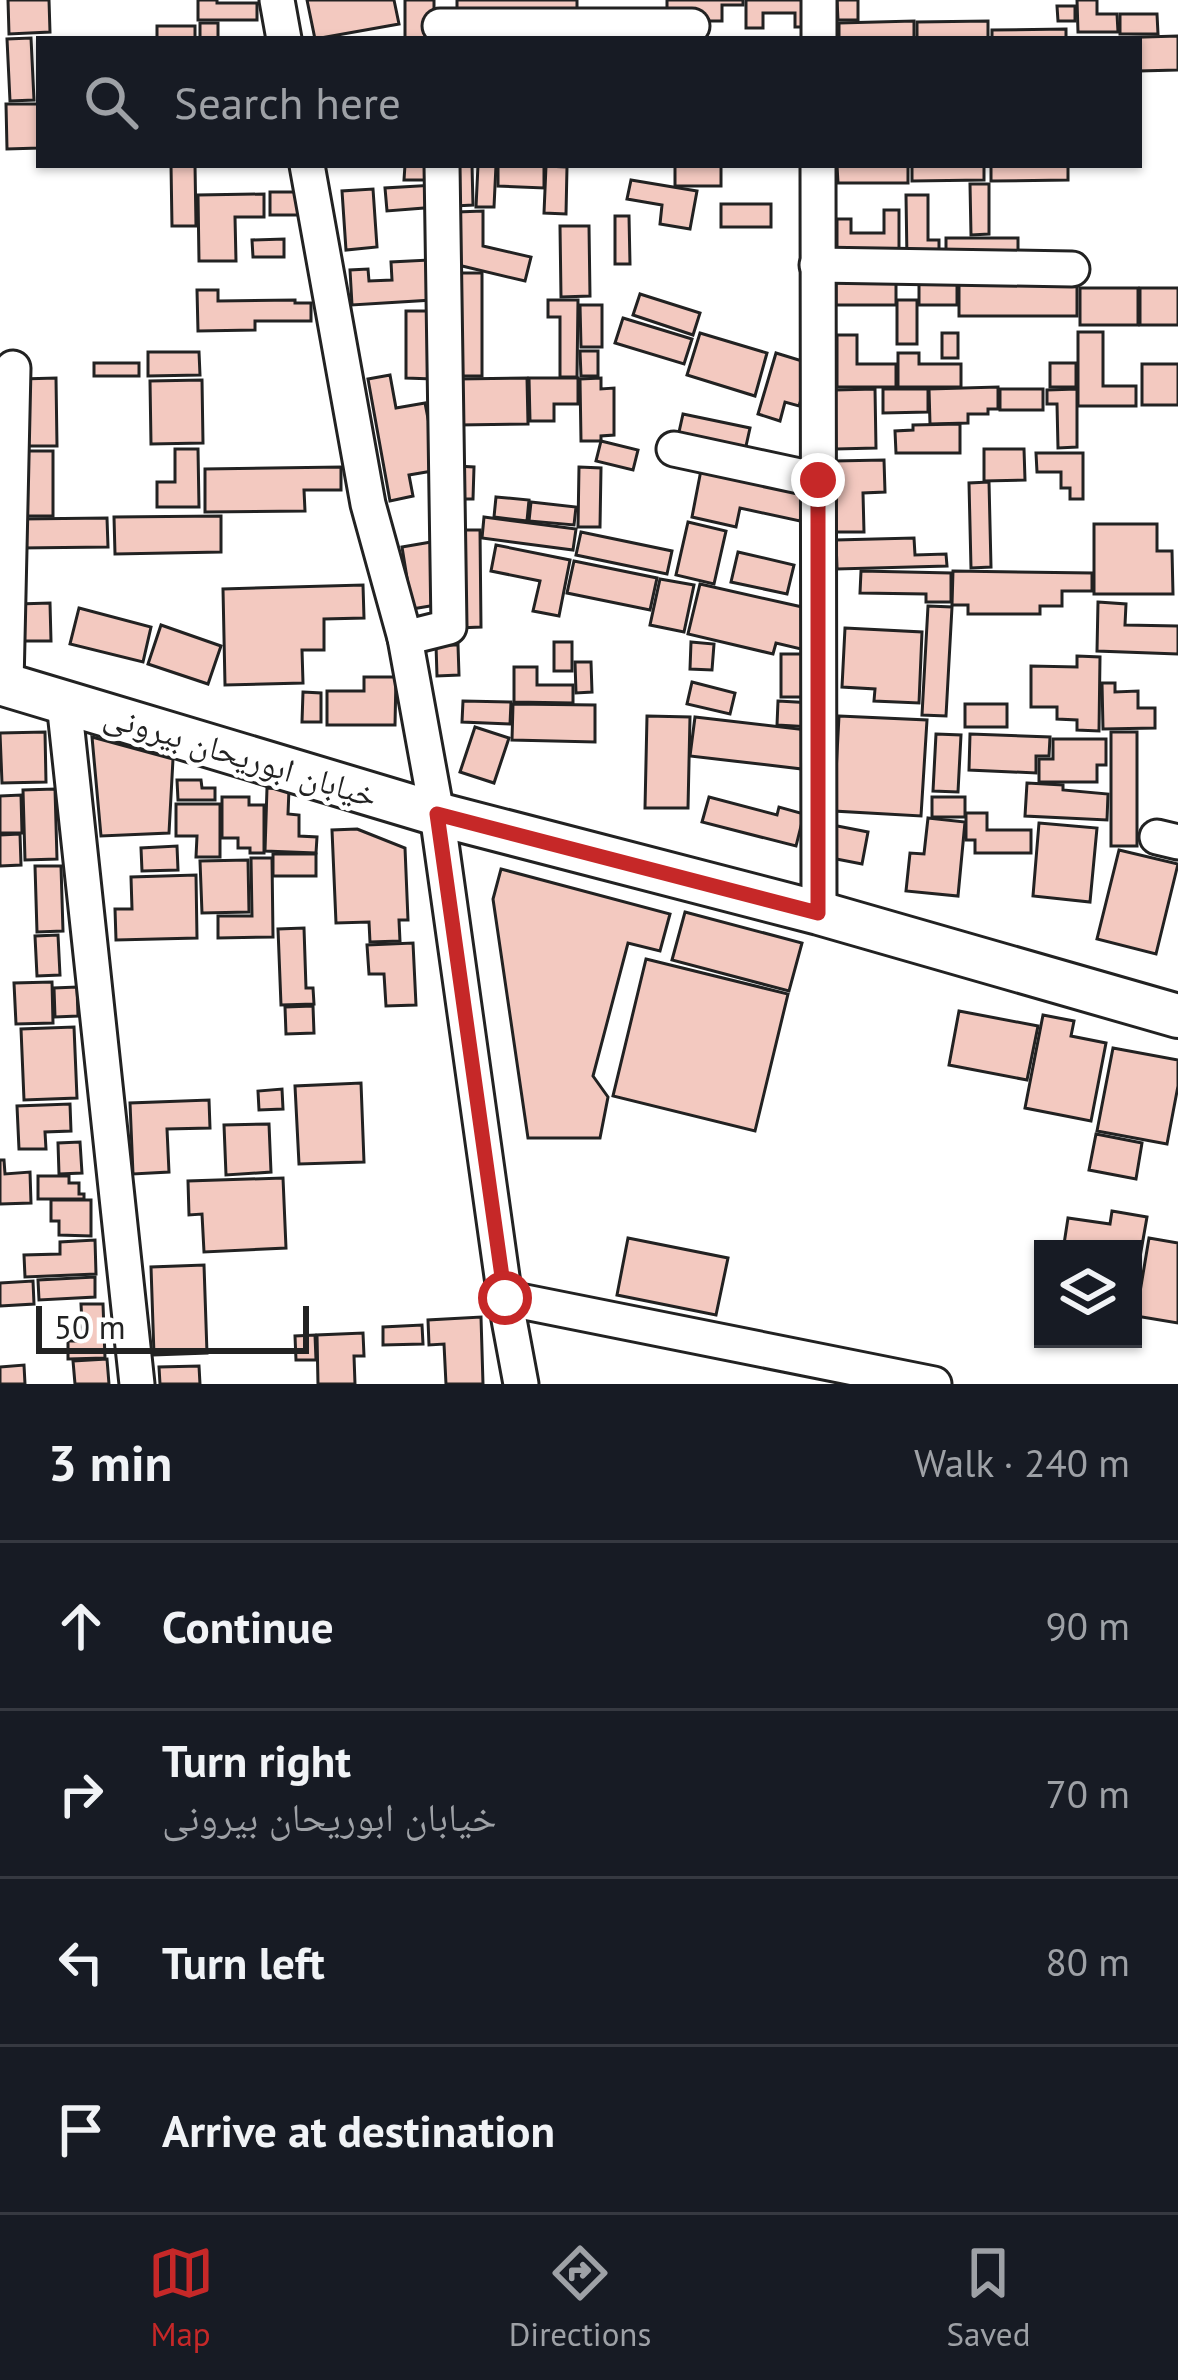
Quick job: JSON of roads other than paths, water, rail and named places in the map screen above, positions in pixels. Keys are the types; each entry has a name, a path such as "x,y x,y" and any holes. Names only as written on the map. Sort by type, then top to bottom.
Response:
{"street":[{"path":"277,0 283,36"},
{"path":"818,36 819,0"},
{"path":"440,22 692,26"},
{"path":"308,168 368,504 405,638 437,814 521,1384"},
{"path":"405,638 449,627 442,168"},
{"path":"818,168 818,913"},
{"path":"817,265 1072,268"},
{"path":"3,684 13,368"},
{"path":"674,448 818,480"},
{"name":"خیابان ابوریحان بیرونی","path":"3,684 437,814 818,913 1178,1016"},
{"path":"64,702 137,1384"},
{"path":"505,1298 934,1384"}]}
